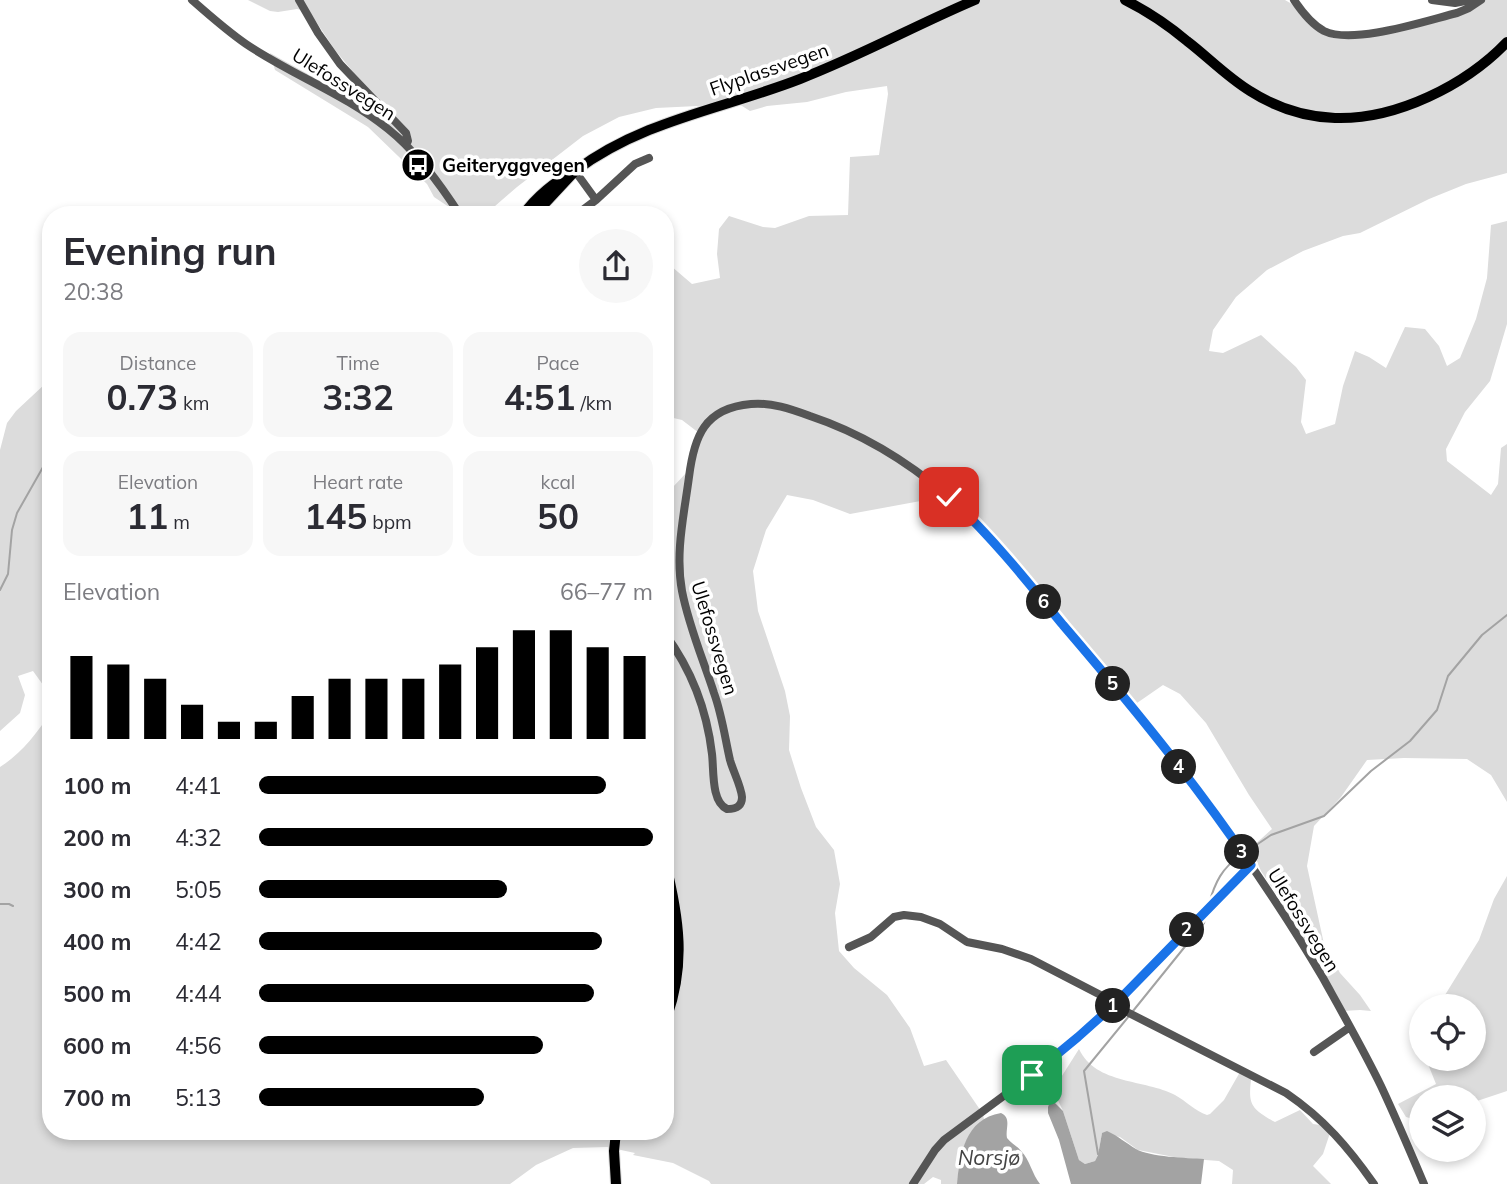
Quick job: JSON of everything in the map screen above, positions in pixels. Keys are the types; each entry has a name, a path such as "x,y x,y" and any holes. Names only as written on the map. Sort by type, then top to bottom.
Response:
{"main road":[{"name":"Flyplassvegen","path":"531,206 542,193 564,177 611,148 651,128 801,79 975,0"},
{"path":"1125,0 1153,15 1249,90 1298,113 1326,117 1368,116 1413,103 1460,80 1507,42"},
{"name":"Flyplassvegen","path":"542,206 575,171"},
{"path":"674,903 680,950 674,996"},
{"path":"615,1140 616,1184"}],"street":[{"name":"Ulefossvegen","path":"192,0 246,44 358,108 388,129 405,144 454,206"},
{"path":"299,0 340,64 406,133 408,141 405,144"},
{"path":"1294,0 1312,23 1324,31 1350,37 1373,34 1457,13 1481,0"},
{"path":"1432,0 1455,3 1470,0"},
{"path":"588,206 635,164 649,158"},
{"path":"575,171 596,200"},
{"name":"Ulefossvegen","path":"674,648 686,666 702,706 719,803 727,809 735,808 740,804 741,791 731,766 715,694 690,625 681,584 679,545 696,441 704,427 720,412 736,406 773,405 819,419 892,455 929,481 963,510 1003,554 1161,742 1251,865 1350,1027 1424,1184"},
{"path":"913,1184 939,1145 1060,1052 1116,1003 1251,865"},
{"path":"849,947 871,937 894,917 904,915 921,917 940,924 967,942 1002,949 1031,959 1296,1099 1345,1145 1374,1184"},
{"path":"1314,1052 1350,1027"}],"shaded area":[{"path":"248,0 1285,0 1297,7 1309,24 1333,38 1365,37 1432,21 1477,0 1507,0 1507,173 1466,184 1360,233 1343,236 1303,251 1267,270 1236,297 1213,330 1209,351 1223,353 1261,335 1296,367 1306,380 1301,422 1306,434 1335,424 1343,386 1355,351 1386,368 1405,327 1425,329 1439,346 1447,366 1460,358 1476,319 1487,278 1491,225 1507,221 1507,324 1490,381 1465,412 1446,449 1447,461 1491,495 1498,484 1501,448 1507,444 1507,802 1491,775 1467,759 1367,760 1341,797 1314,826 1307,866 1324,944 1340,973 1371,1011 1343,1011 1288,920 1251,848 1272,829 1206,723 1180,694 1163,685 1137,703 1122,701 1045,606 991,545 961,517 926,500 850,514 813,500 787,495 766,530 753,571 758,611 785,691 790,716 789,750 816,827 834,850 840,884 835,913 839,951 854,968 887,995 910,1028 924,1066 946,1060 983,1114 984,1120 971,1133 963,1149 957,1184 941,1184 941,1180 933,1177 924,1184 711,1184 673,1163 607,1147 573,1148 536,1165 510,1184 0,1184 0,767 15,756 42,725 42,1140 674,1140 674,486 687,472 699,433 682,420 674,418 674,269 692,284 720,278 717,254 719,229 729,216 775,228 809,216 848,215 850,157 879,155 887,86 750,111 739,104 656,108 619,117 583,136 495,206 448,206 434,197 427,184 368,127 275,70 270,53 353,99 368,104 379,99 354,73 306,11 270,11"},
{"path":"42,387 42,684 33,671 18,676 25,695 20,713 0,731 0,450 7,423"},
{"path":"1507,876 1507,1091 1486,1098 1486,1085 1434,1085 1431,1071 1486,1071 1486,994 1446,994 1479,940 1494,899"},
{"path":"1079,1049 1097,1069 1175,1095 1207,1115 1224,1100 1240,1072 1252,1072 1250,1097 1259,1112 1275,1122 1300,1110 1313,1124 1320,1125 1330,1133 1323,1154 1313,1166 1331,1184 1232,1184 1233,1170 1219,1161 1179,1158 1138,1150 1120,1137 1102,1133 1095,1161 1085,1164 1079,1160 1053,1090"},
{"path":"1409,1098 1409,1118 1406,1117 1398,1104"}],"water":[{"name":"Norsjø","path":"1050,1102 1063,1111 1079,1160 1085,1164 1095,1161 1102,1133 1107,1131 1142,1152 1204,1159 1201,1184 1071,1184 1059,1140 1048,1113"},
{"name":"Norsjø","path":"1001,1113 1007,1121 1007,1138 1024,1155 1040,1184 957,1184 963,1150 972,1130 979,1122"}],"waterway":[{"path":"0,590 8,574 12,530 17,513 42,469"},
{"path":"1246,852 1271,835 1324,816 1371,771 1410,741 1437,710 1448,676 1482,635 1507,615"},
{"path":"1209,904 1220,876 1241,855"},
{"path":"0,904 13,906"},
{"path":"1133,1011 1204,923 1206,916"},
{"path":"1098,1154 1084,1071 1129,1016"}],"place":[{"name":"Geiteryggvegen","path":"418,165"}],"route":[{"path":"949,497 1003,554 1102,670 1161,742 1251,865 1116,1003 1032,1075"}]}
